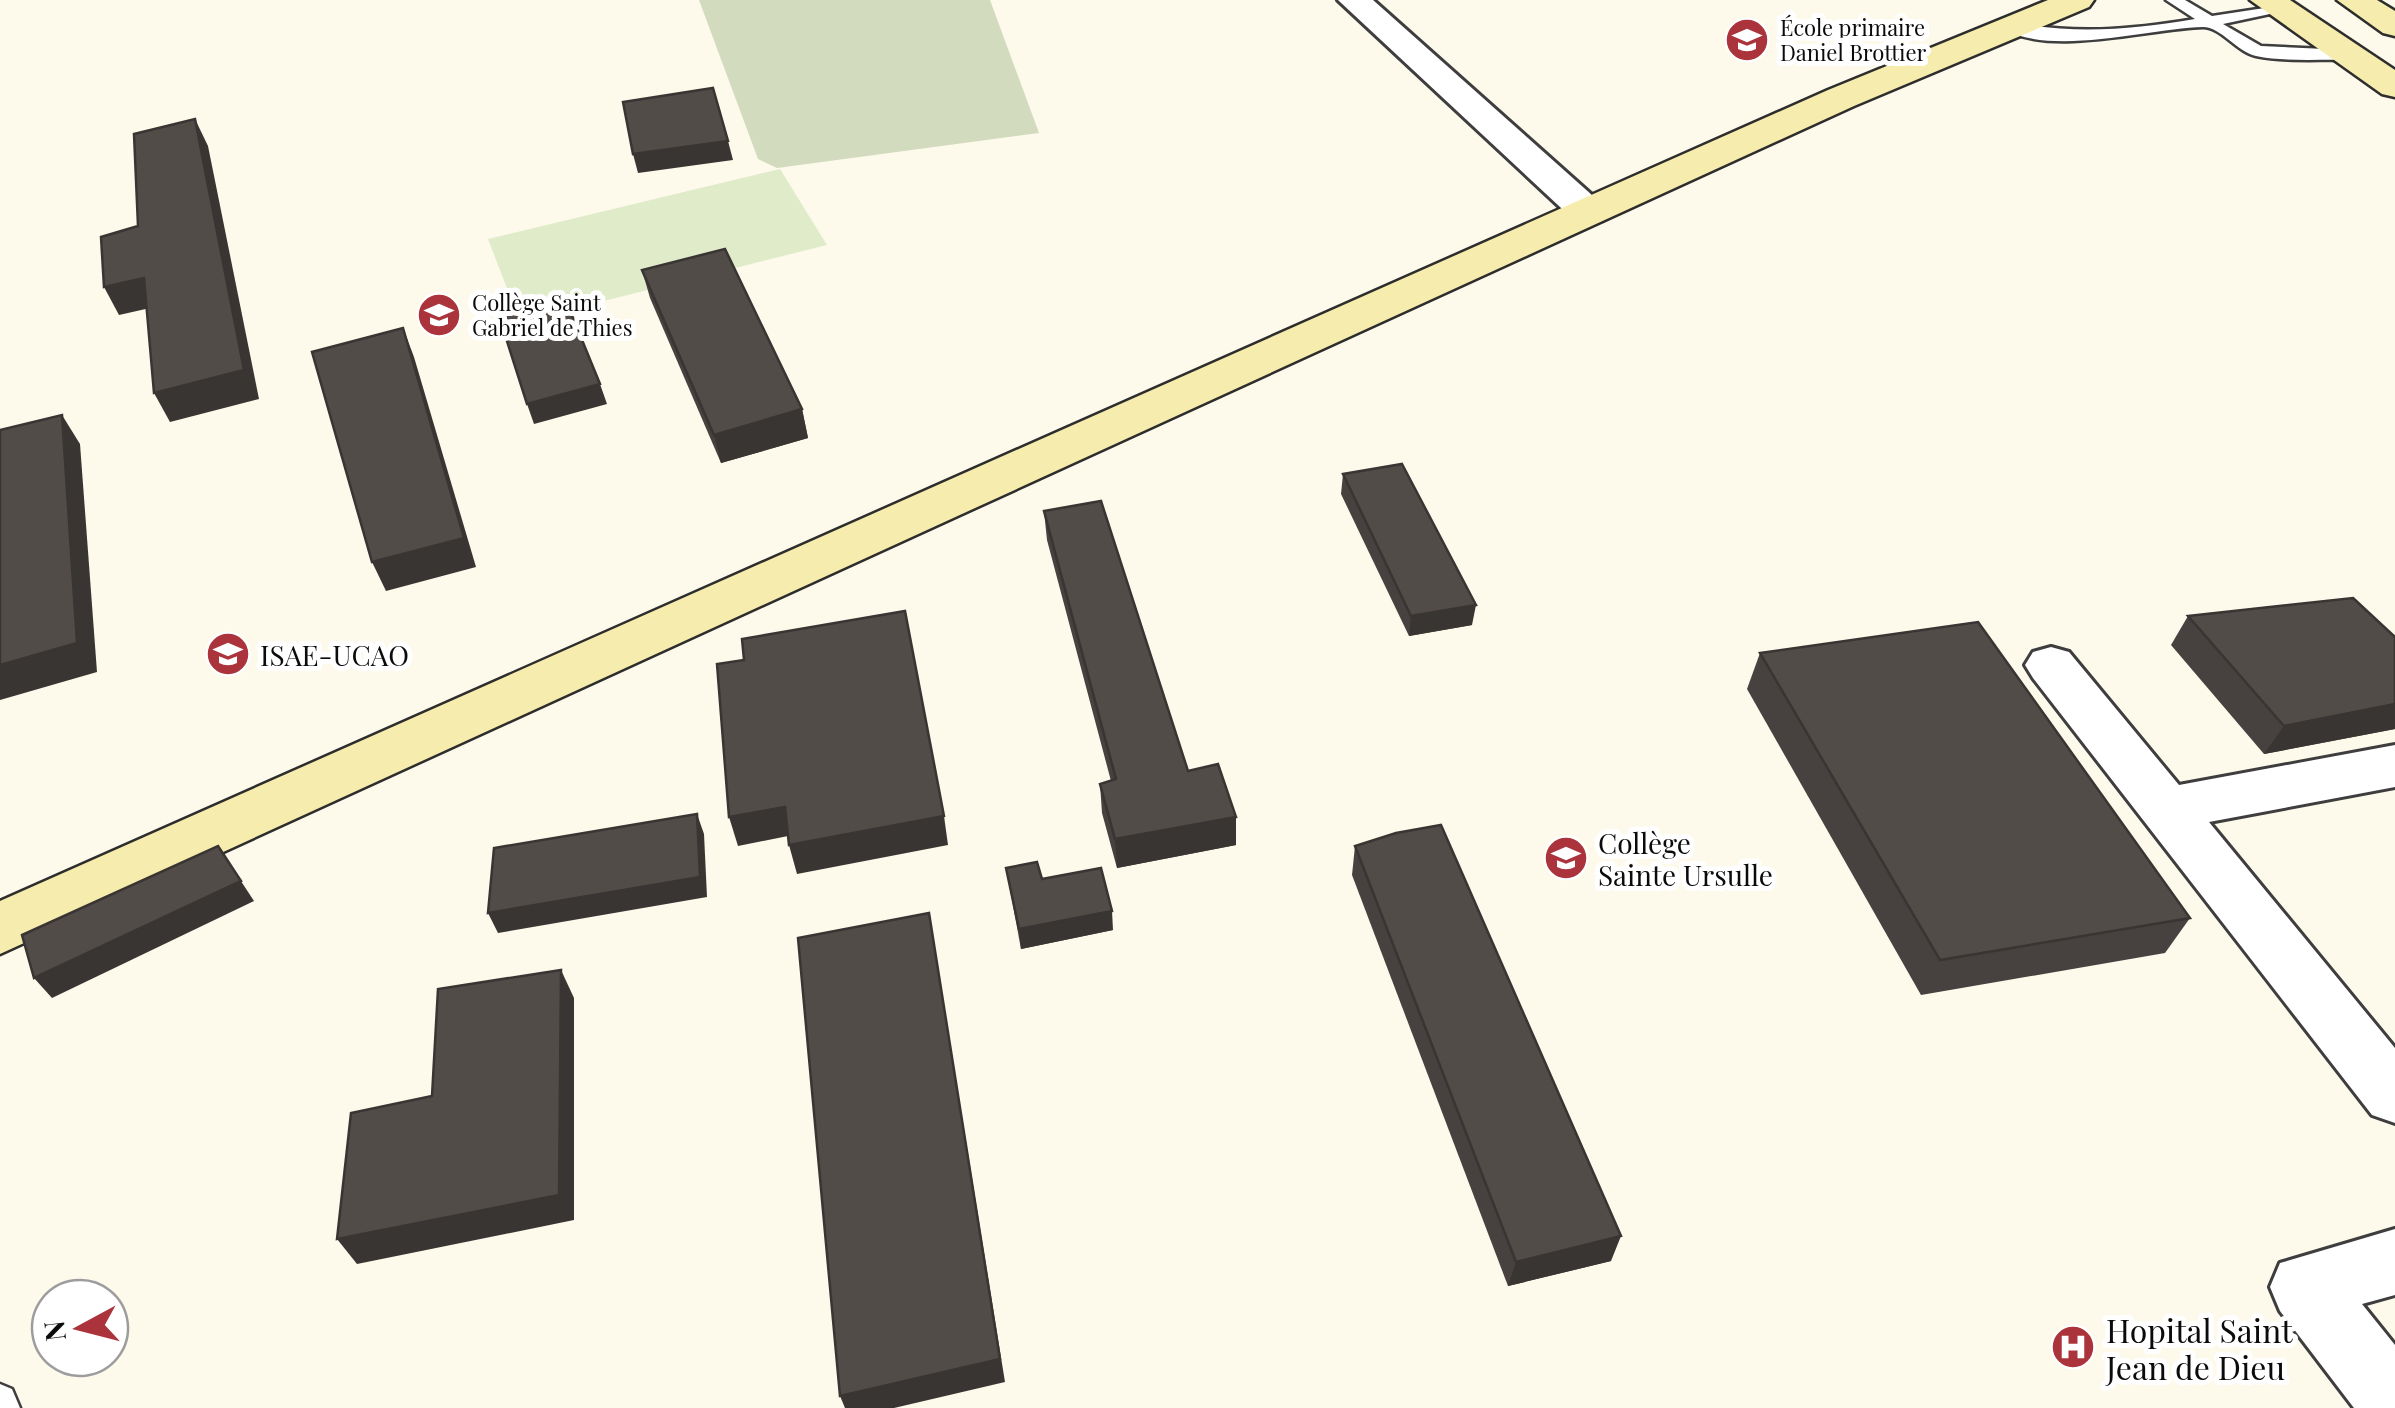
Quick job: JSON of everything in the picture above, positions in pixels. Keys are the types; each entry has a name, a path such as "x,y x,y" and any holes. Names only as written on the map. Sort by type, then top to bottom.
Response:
{"main road":[{"path":"0,930 1588,212 2007,26 2078,0"},
{"path":"2354,0 2395,26"},
{"path":"2273,4 2395,86"}],"street":[{"path":"1354,0 1588,212"},
{"path":"2051,665 2395,1095"},
{"path":"2167,810 2395,766"},
{"path":"2395,1262 2305,1288 2395,1402"}],"lane":[{"path":"2174,0 2257,51 2348,54"},
{"path":"2007,26 2051,37 2207,22 2273,4"},
{"path":"0,1401 3,1408"}],"green space":[{"path":"699,0 990,0 1039,133 777,168 758,159"},
{"path":"780,169 827,245 520,322 488,239"}],"building":[{"path":"713,88 728,141 633,154 623,102"},
{"path":"195,119 244,370 154,393 144,278 104,287 101,237 138,226 134,134"},
{"path":"725,249 802,409 714,435 642,270"},
{"path":"564,296 600,384 527,404 498,313"},
{"path":"403,328 464,538 372,562 312,352"},
{"path":"62,415 77,643 0,665 0,430"},
{"path":"1402,464 1476,605 1411,616 1343,474"},
{"path":"1101,501 1188,771 1218,764 1236,817 1115,839 1100,784 1116,779 1044,511"},
{"path":"2353,598 2395,637 2395,704 2284,726 2188,616"},
{"path":"905,611 944,816 789,845 785,807 729,817 717,664 744,660 742,639"},
{"path":"1978,622 2190,918 1940,960 1760,653"},
{"path":"697,814 700,877 488,913 494,848"},
{"path":"1441,825 1621,1236 1516,1262 1355,846"},
{"path":"218,846 241,881 34,978 22,935"},
{"path":"1037,862 1042,879 1101,868 1112,911 1019,929 1006,868"},
{"path":"929,913 1000,1359 840,1396 798,938"},
{"path":"561,970 559,1195 337,1239 351,1113 432,1096 438,989"}],"place":[{"name":"École primaire Daniel Brottier","path":"1747,40"},
{"name":"Collège Saint Gabriel de Thies","path":"439,315"},
{"name":"ISAE-UCAO","path":"228,654"},
{"name":"Collège Sainte Ursulle","path":"1566,858"},
{"name":"Hopital Saint Jean de Dieu","path":"2073,1347"}]}
